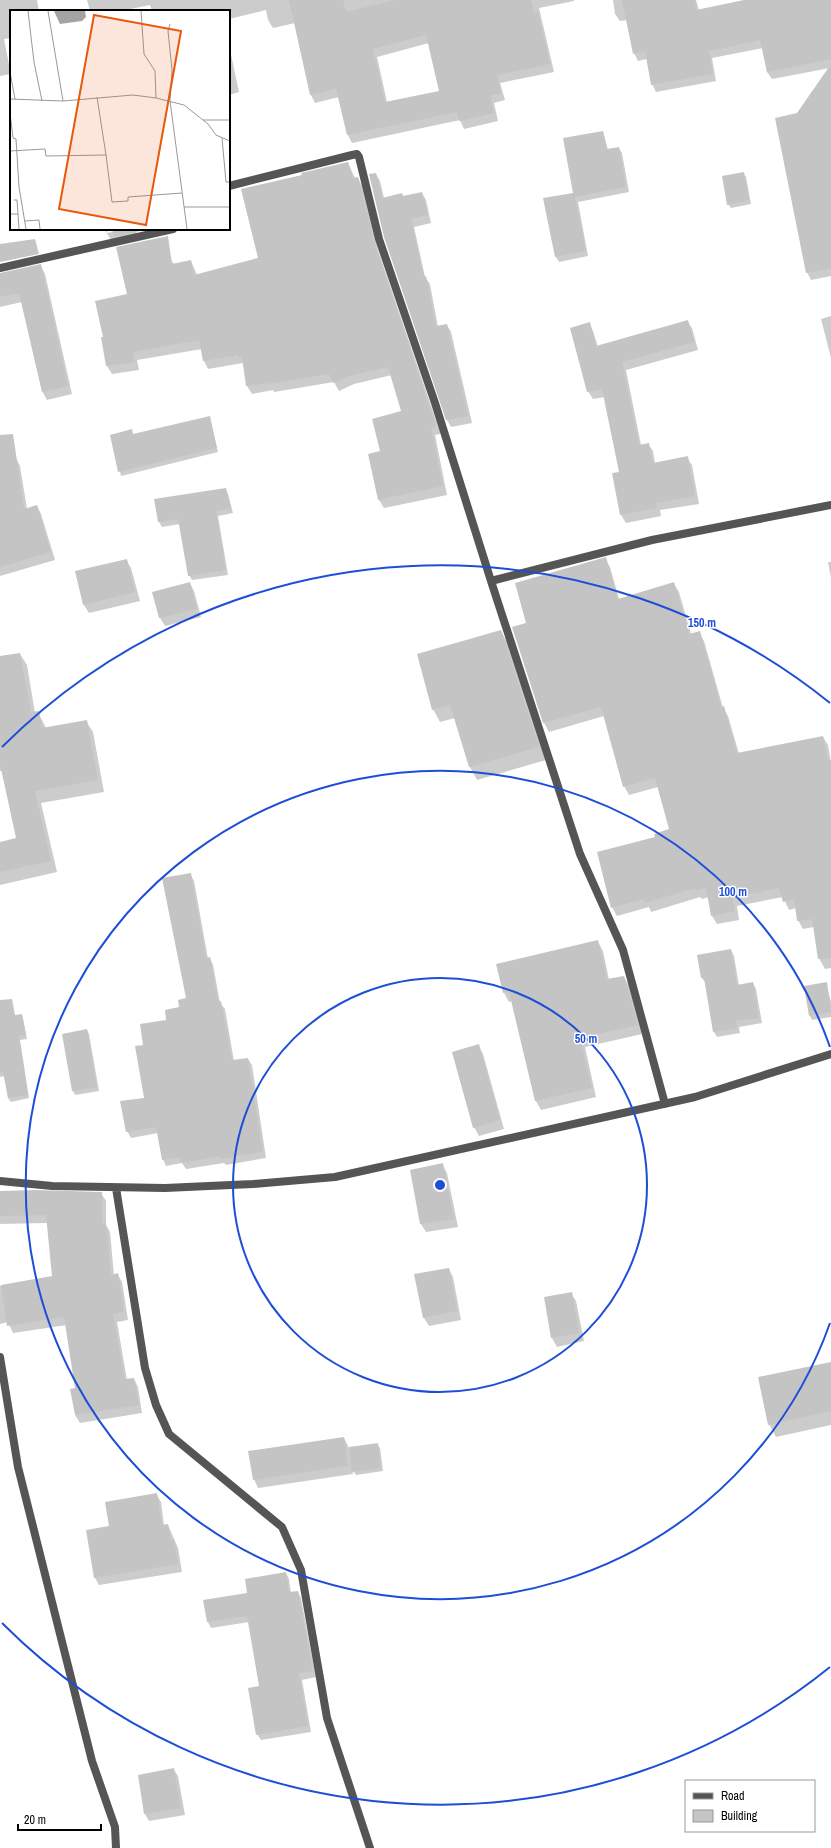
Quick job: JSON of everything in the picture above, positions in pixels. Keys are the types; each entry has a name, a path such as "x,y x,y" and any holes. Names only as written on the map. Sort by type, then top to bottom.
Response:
{"street":[{"path":"230,186 352,155 357,154 359,157 379,239 435,403 580,854 623,950 665,1104"},
{"path":"0,268 169,230"},
{"path":"491,581 652,540 831,506"},
{"path":"0,1180 52,1186 165,1188 253,1184 335,1177 695,1097 831,1054"},
{"path":"116,1188 145,1368 156,1405 169,1434 282,1527 301,1570 327,1718 370,1848"},
{"path":"0,1357 18,1467 92,1761 115,1827 116,1848"}],"building":[{"path":"289,0 343,0 346,12 395,0 531,0 534,13 538,12 550,64 497,75 501,93 490,95 494,113 459,121 457,112 347,135 336,89 310,95","holes":["426,35 439,91 385,102 373,49"]},
{"path":"622,0 695,0 696,10 744,0 831,0 831,59 767,72 760,40 709,51 713,74 651,85 645,51 633,54"},
{"path":"831,64 831,268 806,273 775,118 797,113"},
{"path":"603,131 607,149 619,147 626,187 575,197 586,251 555,257 543,198 573,193 563,138"},
{"path":"348,162 353,178 358,177 374,241 436,426 431,427 443,486 378,500 368,454 380,451 372,419 401,411 388,367 349,376 333,383 329,374 246,386 242,357 238,357 238,355 203,361 199,340 133,352 135,362 106,366 101,337 103,337 95,301 127,294 116,247 168,236 172,264 191,260 194,275 258,258 241,189 302,175 301,173"},
{"path":"744,172 749,200 727,205 722,176"},
{"path":"376,173 382,198 402,193 403,196 422,192 428,215 411,219 424,277 426,276 436,326 447,324 468,416 446,420 384,237 369,174"},
{"path":"112,230 144,230 114,237"},
{"path":"35,239 39,254 0,262 0,244"},
{"path":"41,264 68,386 42,392 19,293 0,297 0,273"},
{"path":"688,320 694,342 622,362 639,445 649,443 653,463 688,456 695,496 656,503 657,508 620,515 612,473 619,472 602,389 587,392 570,328 590,322 596,346"},
{"path":"210,416 217,448 118,472 110,435 132,429 133,434"},
{"path":"13,434 24,509 37,505 51,552 0,567 0,435"},
{"path":"226,488 231,508 216,511 226,570 188,576 178,519 158,522 154,499"},
{"path":"606,557 618,599 674,582 689,634 700,631 721,707 724,706 737,753 823,736 828,761 831,760 831,958 818,959 812,919 797,921 794,899 783,902 779,888 732,898 735,911 711,916 706,888 696,891 695,888 645,903 644,899 611,908 597,852 655,837 654,834 669,829 655,778 623,787 601,707 543,723 512,627 526,623 515,583"},
{"path":"127,559 135,592 83,605 75,571"},
{"path":"190,582 197,609 159,618 152,592"},
{"path":"501,630 539,747 469,767 450,705 432,710 417,654"},
{"path":"20,653 31,712 39,711 42,728 87,720 98,780 35,791 51,861 0,872 0,842 16,838 0,764 0,656"},
{"path":"191,873 206,958 210,957 218,1002 221,1001 232,1060 248,1058 263,1152 221,1159 220,1156 181,1163 180,1157 162,1160 156,1127 126,1132 120,1101 144,1098 135,1046 143,1045 140,1024 166,1020 165,1010 179,1007 178,1000 186,998 162,878"},
{"path":"598,940 607,979 624,976 638,1025 580,1038 592,1088 535,1101 509,992 503,993 496,964"},
{"path":"731,949 737,985 753,982 759,1018 736,1021 737,1028 713,1032 704,978 701,978 697,955"},
{"path":"827,982 831,1012 809,1016 804,986"},
{"path":"12,999 15,1015 22,1014 26,1035 19,1036 28,1095 8,1098 3,1072 0,1073 0,1000"},
{"path":"87,1029 97,1087 72,1091 62,1034"},
{"path":"479,1044 500,1120 473,1128 452,1052"},
{"path":"443,1163 454,1219 420,1224 410,1170"},
{"path":"35,1190 102,1192 102,1223 106,1223 111,1275 118,1273 124,1312 113,1314 125,1379 134,1378 139,1405 75,1415 70,1389 75,1388 64,1317 7,1326 1,1285 52,1276 46,1215 0,1216 0,1191"},
{"path":"449,1268 457,1311 423,1318 414,1274"},
{"path":"572,1292 579,1333 551,1338 544,1297"},
{"path":"831,1362 831,1411 768,1425 758,1377"},
{"path":"344,1437 348,1466 253,1480 248,1451"},
{"path":"378,1443 381,1468 352,1472 349,1447"},
{"path":"157,1493 162,1525 168,1524 171,1540 174,1539 178,1564 94,1578 86,1530 109,1526 105,1502"},
{"path":"286,1572 289,1592 298,1591 313,1671 299,1673 308,1726 256,1735 248,1688 259,1686 247,1616 207,1622 203,1600 247,1593 245,1579"},
{"path":"174,1768 181,1808 144,1814 138,1775"}]}
